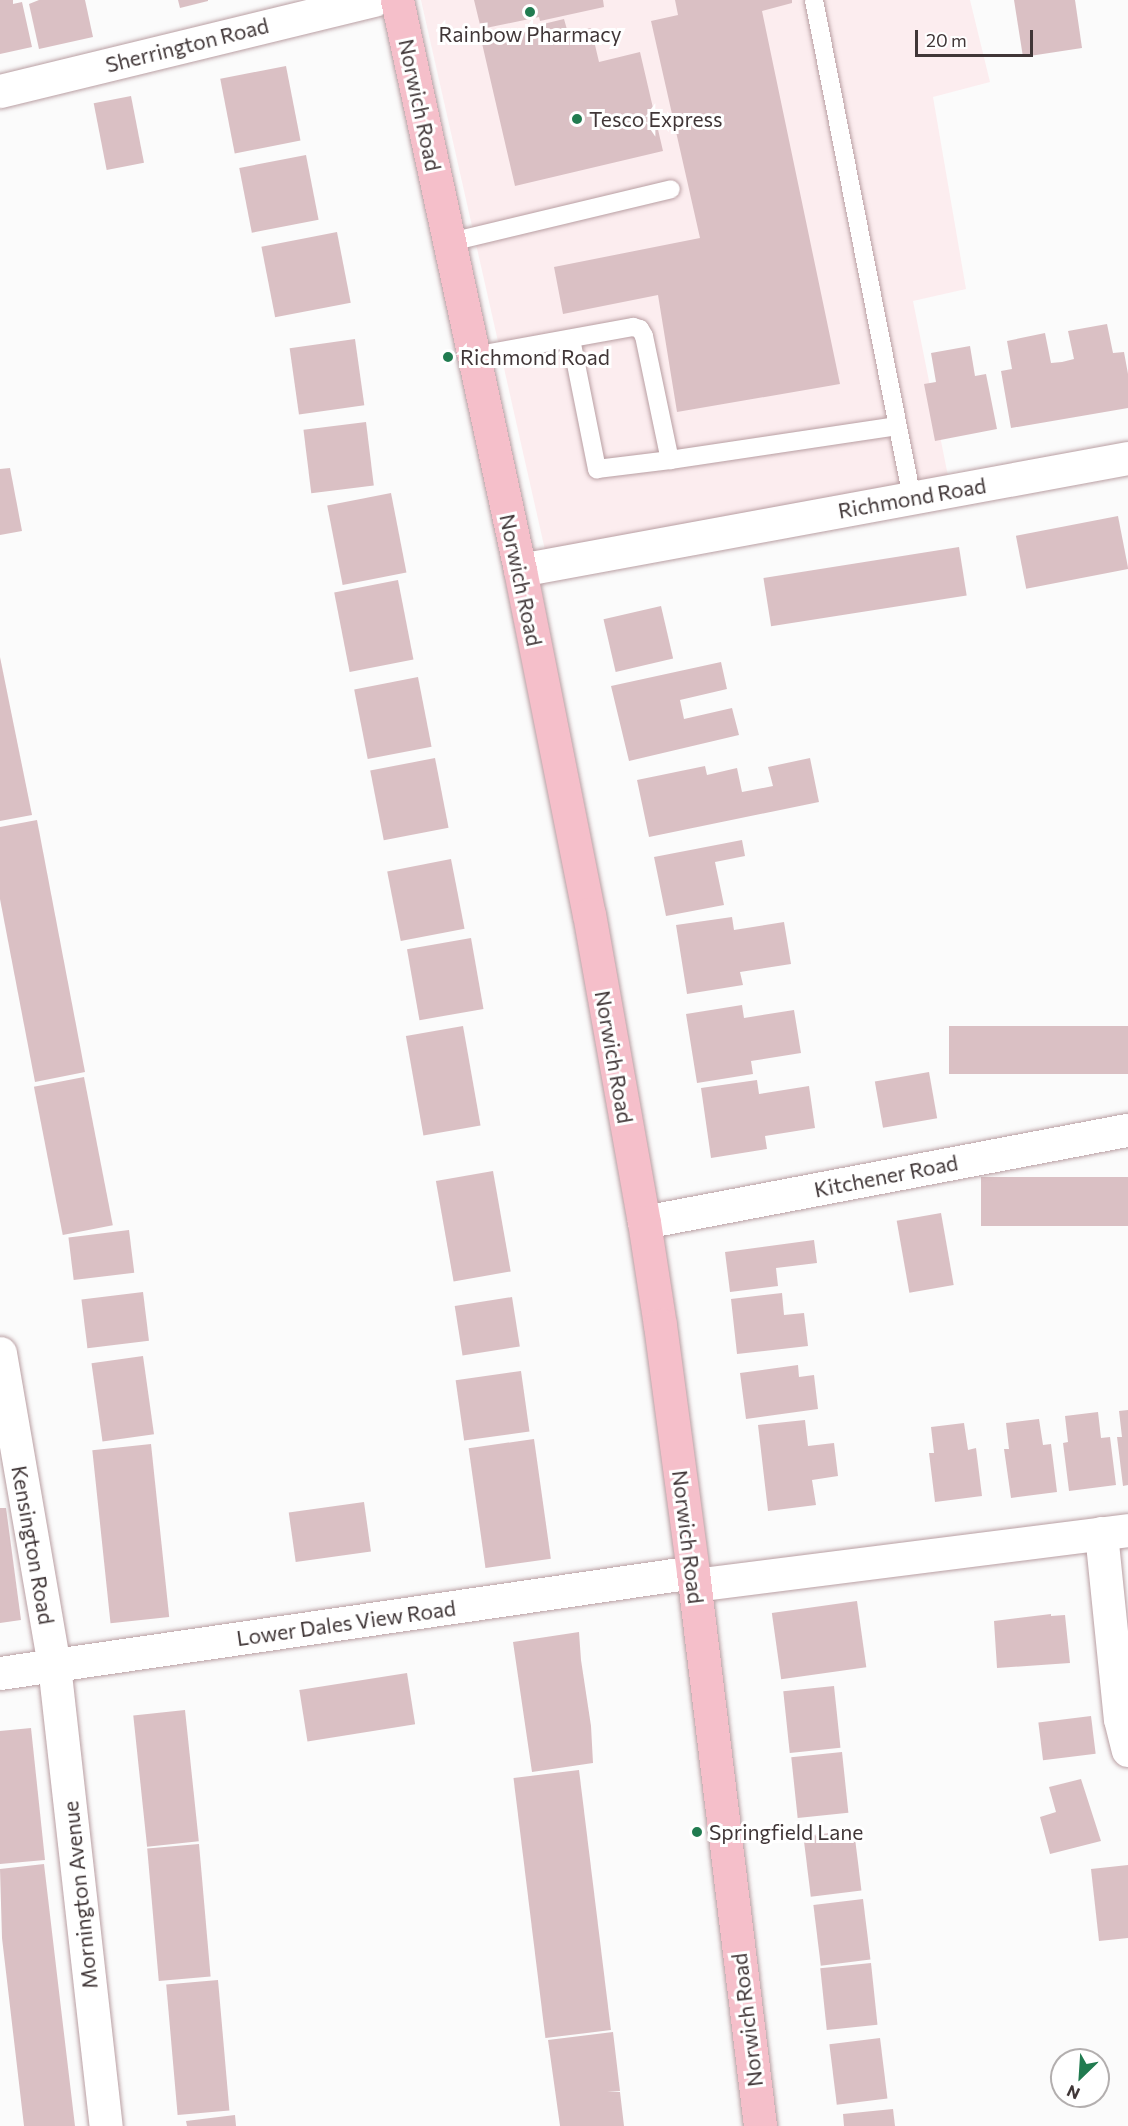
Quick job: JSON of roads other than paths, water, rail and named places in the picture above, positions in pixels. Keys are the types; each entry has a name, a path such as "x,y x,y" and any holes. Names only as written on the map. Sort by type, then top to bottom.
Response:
{"main road":[{"name":"Norwich Road","path":"398,0 520,570 589,915 644,1222 660,1325 693,1579 760,2126"}],"street":[{"name":"Sherrington Road","path":"0,91 374,0"},
{"name":"Richmond Road","path":"520,570 1128,458"},
{"name":"Kitchener Road","path":"644,1222 1128,1130"},
{"name":"Kensington Road","path":"0,1353 54,1665"},
{"path":"693,1579 1114,1532 1120,1719 1128,1750"},
{"name":"Lower Dales View Road","path":"0,1673 693,1579"},
{"name":"Mornington Avenue","path":"54,1665 106,2126"}],"lane":[{"path":"814,0 912,498"},
{"path":"451,242 671,189"},
{"path":"474,356 633,327 640,329 644,336 670,460"},
{"path":"571,339 597,468 670,460 897,426"}],"place":[{"name":"Rainbow Pharmacy","path":"530,12"},
{"name":"Tesco Express","path":"577,119"},
{"name":"Richmond Road","path":"448,357"},
{"name":"Springfield Lane","path":"697,1832"}]}
